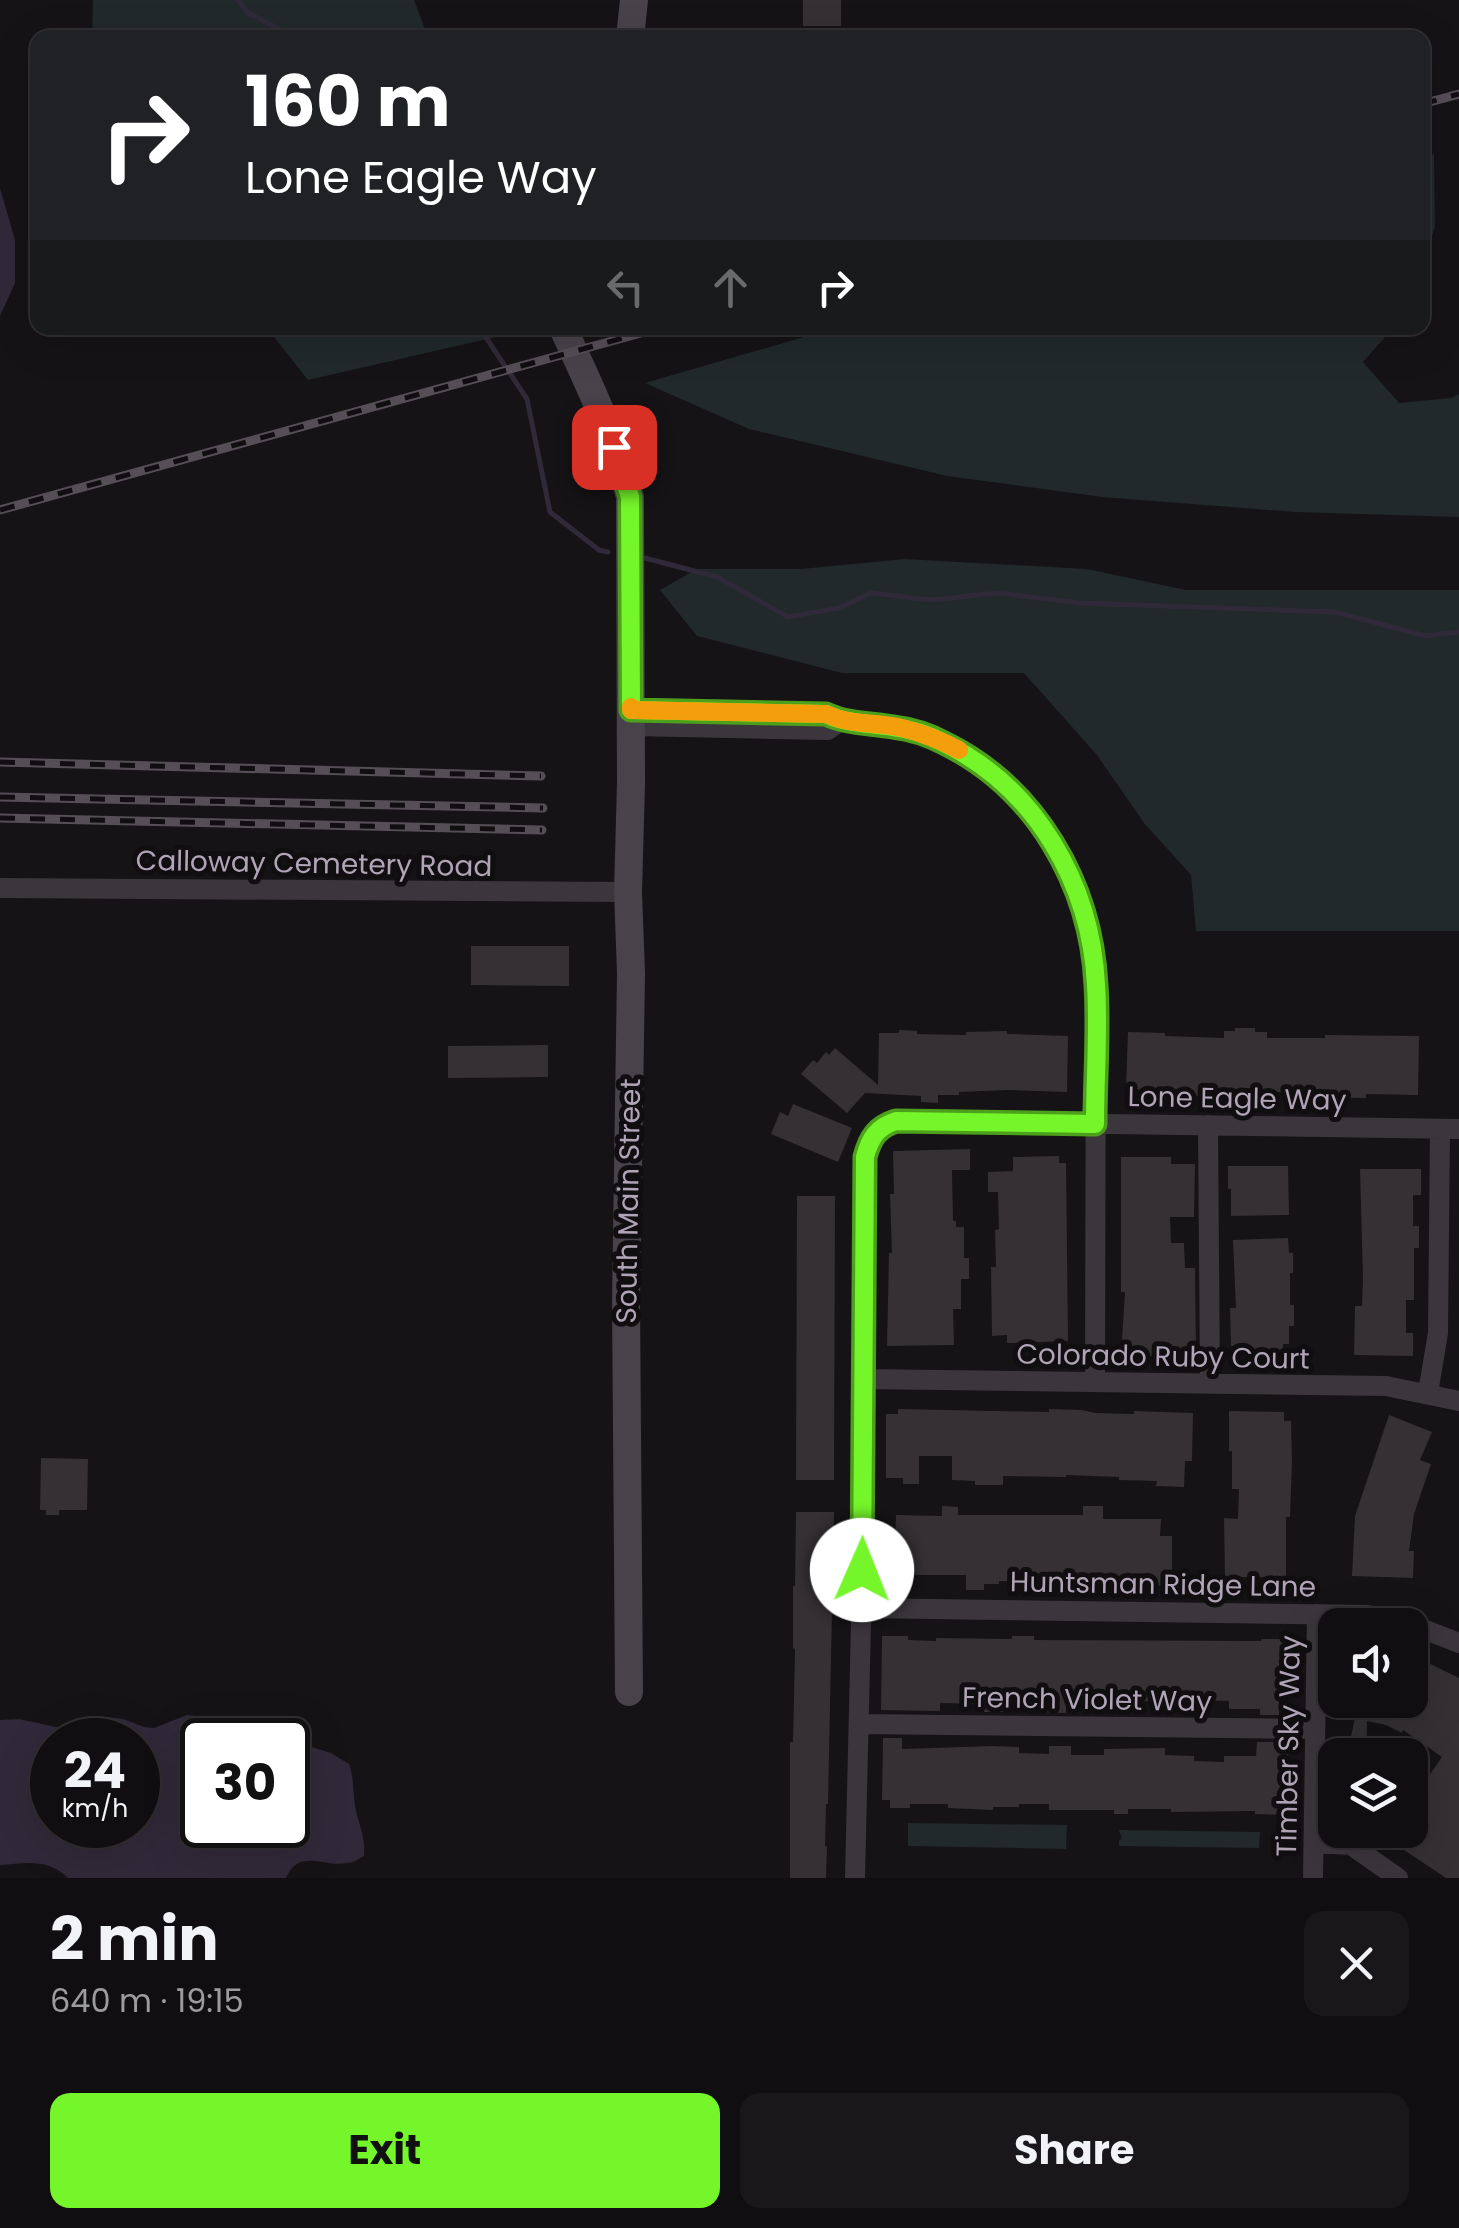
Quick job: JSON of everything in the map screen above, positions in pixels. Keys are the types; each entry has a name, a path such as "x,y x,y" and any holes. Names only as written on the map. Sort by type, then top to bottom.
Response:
{"street":[{"path":"631,30 634,0"},
{"name":"South Main Street","path":"566,335 594,394 630,497 628,1692"},
{"path":"631,718 828,730 840,721 897,727 940,740 975,759 1008,785 1036,817 1078,894 1090,938 1096,984 1095,1382"},
{"name":"Calloway Cemetery Road","path":"0,888 628,892"},
{"name":"Lone Eagle Way","path":"865,1379 865,1168 868,1144 885,1124 896,1121 1449,1129"},
{"path":"1208,1125 1210,1384"},
{"path":"1428,1393 1438,1333 1449,1129"},
{"path":"855,1878 865,1379"},
{"name":"Colorado Ruby Court","path":"865,1379 1386,1386 1459,1401"},
{"name":"Huntsman Ridge Lane","path":"861,1608 1368,1616 1430,1630 1459,1643"},
{"name":"Timber Sky Way","path":"1313,1878 1317,1614"},
{"name":"French Violet Way","path":"859,1724 1315,1729"},
{"path":"1314,1843 1350,1844 1398,1878"}],"shaded area":[{"path":"93,0 414,0 425,30 92,30"},
{"path":"1434,154 1435,227 1430,242 1430,155"},
{"path":"0,188 15,240 15,283 0,316"},
{"path":"273,335 504,335 308,380"},
{"path":"811,335 1387,335 1363,362 1399,403 1459,394 1459,517 1295,512 1102,497 947,476 749,429 645,383"},
{"path":"905,559 1087,569 1186,590 1459,590 1459,931 1196,931 1191,875 1144,823 1097,755 1024,673 842,673 697,636 660,590 697,569 801,569"},
{"path":"187,1715 199,1718 180,1718 180,1848 310,1848 310,1746 349,1764 364,1856 339,1864 305,1861 291,1869 286,1878 68,1878 45,1865 0,1865 0,1720 30,1721 30,1848 160,1848 160,1726"},
{"path":"908,1823 1067,1825 1066,1849 908,1846"},
{"path":"1119,1830 1260,1832 1259,1848 1119,1846"}],"building":[{"path":"803,0 841,0 841,26 803,26"},
{"path":"471,946 569,946 569,986 471,985"},
{"path":"1255,1028 1255,1032 1267,1032 1267,1038 1419,1036 1418,1095 1366,1094 1366,1098 1323,1097 1323,1093 1215,1091 1215,1096 1178,1099 1179,1091 1126,1089 1128,1032 1224,1038 1224,1031"},
{"path":"899,1030 917,1034 1007,1031 1068,1036 1067,1092 959,1092 938,1095 938,1103 921,1102 921,1096 865,1093 847,1113 801,1074 813,1060 817,1063 835,1048 878,1085 879,1033"},
{"path":"548,1045 548,1077 448,1078 448,1046"},
{"path":"793,1104 852,1128 838,1162 771,1134 780,1112 788,1116"},
{"path":"970,1149 970,1170 952,1170 953,1221 956,1227 964,1227 964,1258 969,1258 969,1279 961,1279 961,1309 953,1309 954,1345 887,1346 893,1151"},
{"path":"1059,1156 1059,1163 1066,1163 1068,1341 1007,1343 1007,1335 992,1336 991,1267 996,1267 995,1230 999,1229 998,1192 988,1192 988,1172 1013,1171 1013,1157"},
{"path":"1121,1157 1171,1157 1171,1164 1195,1164 1194,1217 1170,1217 1171,1243 1184,1243 1185,1268 1195,1268 1196,1351 1172,1351 1172,1356 1121,1356 1125,1292 1121,1292"},
{"path":"1228,1166 1288,1166 1289,1215 1231,1216"},
{"path":"1360,1169 1421,1169 1421,1195 1413,1195 1413,1226 1419,1226 1419,1248 1414,1248 1414,1300 1406,1300 1406,1333 1413,1333 1413,1356 1354,1355 1355,1306 1362,1306 1363,1279"},
{"path":"797,1196 835,1196 834,1480 796,1480"},
{"path":"1288,1238 1289,1253 1293,1253 1290,1305 1294,1305 1289,1344 1283,1344 1283,1354 1235,1354 1235,1346 1231,1346 1230,1308 1236,1308 1233,1240"},
{"path":"898,1409 1193,1413 1192,1461 1185,1461 1184,1487 1156,1486 1157,1481 1119,1477 1066,1475 1003,1476 1003,1485 975,1485 975,1481 952,1480 952,1456 919,1456 919,1484 903,1484 903,1478 886,1478 886,1414 898,1414"},
{"path":"1229,1411 1284,1412 1284,1421 1291,1421 1286,1577 1225,1577 1224,1518 1238,1519 1239,1489 1232,1489"},
{"path":"1389,1415 1432,1432 1420,1460 1431,1464 1414,1514 1409,1551 1414,1551 1413,1578 1352,1576 1355,1516"},
{"path":"41,1458 88,1459 87,1510 59,1510 59,1515 46,1515 46,1510 40,1510"},
{"path":"942,1506 958,1507 958,1515 1083,1515 1083,1506 1103,1506 1103,1519 1161,1519 1160,1536 1172,1536 1172,1586 999,1581 984,1584 984,1590 966,1590 966,1575 894,1575 896,1515 942,1516"},
{"path":"796,1512 834,1512 826,1878 790,1878"},
{"path":"882,1636 936,1641 1012,1636 1034,1636 1034,1640 1287,1639 1287,1692 1279,1691 1279,1715 1260,1715 1260,1709 1229,1709 1229,1701 1196,1700 1196,1707 1169,1707 1169,1701 1137,1701 1137,1706 1066,1702 1066,1713 1039,1712 1040,1700 1006,1700 1006,1712 984,1712 984,1704 940,1703 940,1711 881,1710"},
{"path":"1428,1663 1459,1678 1459,1878 1446,1878 1401,1848 1428,1848 1428,1777 1442,1757 1428,1747 1428,1738 1415,1738 1403,1730 1402,1733 1367,1721 1366,1738 1351,1738 1355,1718 1428,1718"},
{"path":"883,1738 902,1738 902,1749 993,1746 1019,1747 1019,1753 1049,1754 1049,1746 1071,1746 1071,1755 1104,1755 1104,1749 1165,1748 1165,1755 1224,1762 1224,1756 1256,1756 1257,1742 1288,1742 1286,1815 1171,1809 1128,1809 1128,1814 1114,1814 1114,1810 1049,1810 1049,1804 1019,1804 993,1810 948,1808 948,1804 890,1808 890,1800 882,1800"}],"waterway":[{"path":"238,0 248,13 281,30"},
{"path":"484,335 527,399 550,512 599,550 608,552"},
{"path":"645,558 717,577 788,617 839,608 871,593 932,600 997,593 1079,603 1335,612 1426,636 1459,632"}],"railway":[{"path":"1430,102 1459,94"},
{"path":"0,510 634,335"},
{"path":"0,762 541,776"},
{"path":"0,797 543,808"},
{"path":"0,818 542,830"}],"slow traffic":[{"path":"631,707 826,714 840,721 897,727 959,750"}],"route":[{"path":"614,447 630,497 631,710 826,714 840,721 897,727 940,740 975,759 1008,785 1036,817 1060,854 1078,894 1090,938 1096,984 1095,1124 896,1121 875,1132 868,1144 862,1570"}]}
